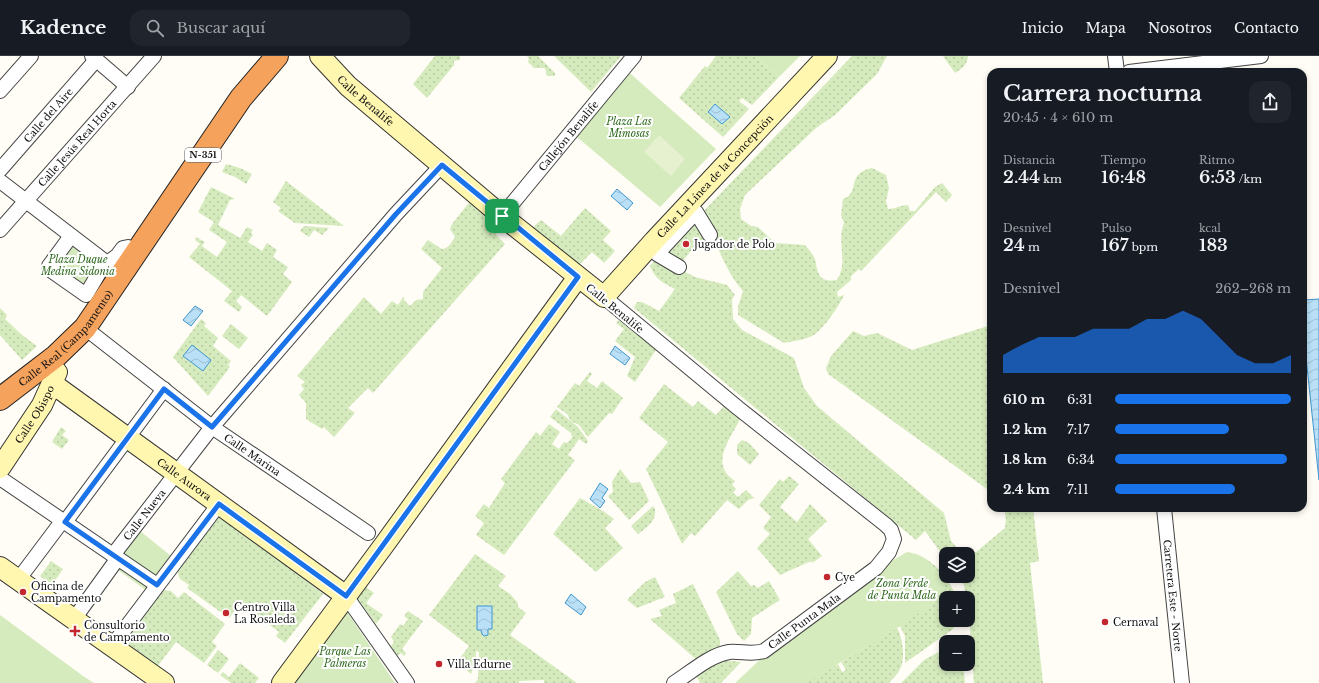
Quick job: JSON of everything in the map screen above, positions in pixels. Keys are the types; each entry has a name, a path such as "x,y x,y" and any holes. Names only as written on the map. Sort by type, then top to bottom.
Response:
{"highway":[{"name":"Calle Real (Campamento)","path":"0,399 56,356 85,328 138,253 241,98 272,57"}],"street":[{"path":"0,91 31,56"},
{"name":"Calle Jesús Real Horta","path":"0,230 24,201 154,56"},
{"name":"Calle Benalife","path":"320,56 348,86 502,216 891,530 894,539"},
{"name":"Callejón Benalife","path":"502,216 634,56"},
{"name":"Calle La Línea de la Concepción","path":"604,297 827,56"},
{"path":"1115,56 1116,68"},
{"path":"1162,68 1261,56"},
{"path":"94,58 128,86"},
{"name":"Calle del Aire","path":"0,170 94,58"},
{"name":"Calle Nueva","path":"74,619 115,557 212,427 396,214 442,165"},
{"path":"0,181 24,201 107,262"},
{"path":"679,267 657,254 696,212 710,235"},
{"path":"72,236 49,266 49,270 86,294 107,262 117,256 125,247 138,253"},
{"path":"282,683 578,277"},
{"name":"Calle Marina","path":"85,328 212,427 368,533"},
{"name":"Calle Obispo","path":"0,468 31,423 53,384 57,371 56,356"},
{"name":"Calle Aurora","path":"53,384 346,596 407,683"},
{"path":"18,580 164,389"},
{"path":"0,478 157,585"},
{"path":"112,646 219,504"},
{"name":"Carretera Este - Norte","path":"1164,512 1182,683"},
{"name":"Calle Punta Mala","path":"674,683 711,660 726,653 755,653 764,651 876,568 889,552 894,539"},
{"path":"0,567 164,683"}],"green space":[{"path":"435,56 460,56 460,60 454,61 454,65 427,98 413,84"},
{"path":"527,56 538,56 555,73 555,76 547,76 545,68 534,68 528,62 529,59"},
{"path":"554,56 621,56 591,92"},
{"path":"716,56 754,56 779,77 752,105 742,98 739,101 749,109 723,137 679,98 705,66 707,68"},
{"path":"754,56 800,56 779,77"},
{"path":"852,56 887,56 877,74 835,115 816,128 745,195 740,209 741,219 751,226 758,227 775,243 805,245 815,259 820,276 831,281 837,280 842,266 841,237 844,223 841,215 843,199 851,192 856,179 864,171 872,168 886,175 889,188 886,201 888,209 908,205 910,211 915,211 935,187 942,183 952,195 946,202 936,192 861,271 859,269 851,276 851,280 837,292 838,297 844,295 838,305 826,323 816,333 806,338 784,343 738,315 738,307 743,291 736,283 725,264 701,214"},
{"path":"943,56 968,56 967,62 964,66 955,73"},
{"name":"Plaza Las Mimosas","path":"624,68 716,149 660,207 571,132"},
{"path":"659,135 685,159 671,176 644,152"},
{"path":"226,164 240,168 252,174 246,184 235,177 222,172"},
{"path":"286,181 344,226 295,223 278,211 281,208 273,202"},
{"path":"211,187 235,199 230,200 218,225 240,238 247,227 253,230 251,233 253,235 248,242 262,251 267,243 277,250 273,257 288,267 283,274 292,282 267,316 241,295 236,301 242,307 239,312 224,301 232,291 189,257 200,244 195,240 196,237 205,242 202,246 217,257 227,242 209,230 214,222 198,212"},
{"path":"472,199 500,224 496,235 505,244 373,393 368,388 348,408 355,413 334,437 324,427 322,429 306,419 306,403 299,395 304,389 301,385 305,382 297,376 364,297 381,314 392,301 398,305 404,296 404,300 410,306 416,300 423,299 423,292 442,268 421,249 428,240 442,249 448,247 455,237 450,229 452,224"},
{"path":"585,208 611,231 603,240 615,251 604,263 592,252 578,266 531,229 541,220 561,236"},
{"path":"697,217 708,237 690,252 682,262 662,254"},
{"path":"304,226 329,228 322,235 314,230 309,237 300,231"},
{"name":"Plaza Duque Medina Sidonia","path":"71,236 107,263 86,295 49,270"},
{"path":"657,258 695,277 727,285 735,295 732,299 733,319 742,330 794,358 804,388 817,406 944,513 951,541 956,547 939,547 939,550 925,531 916,540 634,308 637,302 642,302 659,311 675,289 660,280 652,271 650,266"},
{"path":"0,308 7,315 5,319 22,335 37,346 22,360 0,335"},
{"path":"201,319 206,323 204,326 218,338 213,346 231,361 228,365 230,367 208,396 173,357"},
{"path":"619,320 656,350 635,382 627,376 635,357 615,341 624,329 616,323"},
{"path":"231,324 248,338 239,349 222,336"},
{"path":"987,326 987,489 828,374 826,368 831,356 853,331 864,336 877,333 912,350"},
{"path":"590,372 592,374 587,381 597,388 602,381 623,398 612,414 609,413 588,437 579,425 571,421 567,414 557,407 575,383 579,386"},
{"path":"664,384 693,407 698,401 716,415 724,406 740,419 724,451 722,459 723,467 727,474 735,481 732,485 736,489 733,493 738,497 746,490 754,498 748,500 739,509 727,500 695,536 691,533 682,544 646,469 668,442 639,418"},
{"path":"556,409 578,427 588,441 586,444 579,439 568,455 575,460 504,555 476,535 484,523 475,516 484,504 489,508 505,483 501,479 536,432 540,436 549,424 560,432 552,444 559,449 564,442 567,443 572,438 571,433 550,417"},
{"path":"61,427 66,431 62,435 69,440 62,449 52,442"},
{"path":"742,440 749,443 759,454 750,465 737,454 737,445"},
{"path":"620,469 631,483 640,482 649,501 629,520 608,496 613,492 612,482"},
{"path":"789,476 799,484 780,507 797,522 810,504 827,521 808,539 822,556 812,563 811,561 780,575 757,548 770,534 763,528 771,517 759,505 780,479 783,482"},
{"path":"580,498 614,519 605,528 623,548 596,572 553,534"},
{"path":"653,506 655,513 653,521 638,534 631,526"},
{"path":"1005,512 1033,512 1039,561 1030,563 1043,683 974,683 975,635 971,635 970,627 975,627 975,591 965,591 962,583 975,583 975,552 1005,528"},
{"path":"221,514 323,594 285,643 276,636 279,632 241,603 229,618 187,588 189,585 180,579 177,571"},
{"path":"135,527 176,560 151,594 114,567"},
{"name":"Zona Verde de Punta Mala","path":"907,552 919,556 936,572 939,576 939,583 942,583 944,590 939,591 939,597 937,600 904,624 806,683 735,683 765,655 890,562"},
{"path":"914,553 922,556 934,565 939,570 939,583 949,583 953,590 939,591 939,627 954,627 945,635 939,635 939,639 905,663 905,636 900,626 937,600 935,570"},
{"path":"475,554 506,576 498,586 510,594 518,603 518,607 526,613 510,635 577,683 544,683 544,680 519,681 519,683 475,683 478,679 479,652 476,651 476,660 471,674 457,662 469,646 429,615"},
{"path":"51,561 63,569 52,585 40,576"},
{"path":"738,571 751,586 754,585 758,588 769,581 780,600 752,618 751,634 744,641 737,634 716,592"},
{"path":"655,577 665,597 637,608 627,600 645,582"},
{"path":"693,584 720,640 720,646 698,661 650,619 662,616 659,610 676,603 673,594"},
{"path":"365,586 374,593 366,603 383,615 376,624 357,598"},
{"path":"162,590 171,591 178,598 184,592 225,624 212,642 217,646 204,663 176,642 157,667 122,642"},
{"name":"Parque Las Palmeras","path":"345,609 395,683 294,683"},
{"path":"408,611 423,621 402,649 406,653 404,656 401,653 397,656 391,646 394,642 391,637 400,624 403,626 408,619 404,616"},
{"path":"0,615 83,676 94,683 0,683"},
{"path":"897,628 902,643 903,655 898,672 889,683 805,683 838,664 842,672 846,670 841,662"},
{"path":"218,650 229,659 218,673 207,665"},
{"path":"939,652 939,671 964,671 965,683 901,683 924,660"},
{"path":"723,660 741,662 721,683 700,683 696,676"},
{"path":"240,663 259,678 255,683 231,683 220,675 223,672 229,677"}],"water":[{"path":"715,104 730,117 722,124 708,112"},
{"path":"617,189 633,203 627,210 611,196"},
{"path":"1319,299 1319,480 1307,367 1307,300"},
{"path":"195,306 203,311 191,326 183,320"},
{"path":"192,345 211,360 203,371 183,356"},
{"path":"615,346 630,358 625,365 610,354"},
{"path":"600,483 608,489 602,498 605,501 600,508 590,499"},
{"path":"571,594 586,607 581,615 565,603"},
{"path":"477,606 492,606 492,629 488,629 488,635 484,636 481,630 477,630"}],"place":[{"name":"Jugador de Polo","path":"686,244"},
{"name":"Cye","path":"827,577"},
{"name":"Oficina de Campamento","path":"23,592"},
{"name":"Centro Villa La Rosaleda","path":"226,613"},
{"name":"Cernaval","path":"1105,622"},
{"name":"Consultorio de Campamento","path":"75,631"},
{"name":"Villa Edurne","path":"439,664"}],"route":[{"path":"442,165 502,216 578,277 346,596 219,504 157,585 65,522 164,389 212,427 396,214 442,165"}]}
